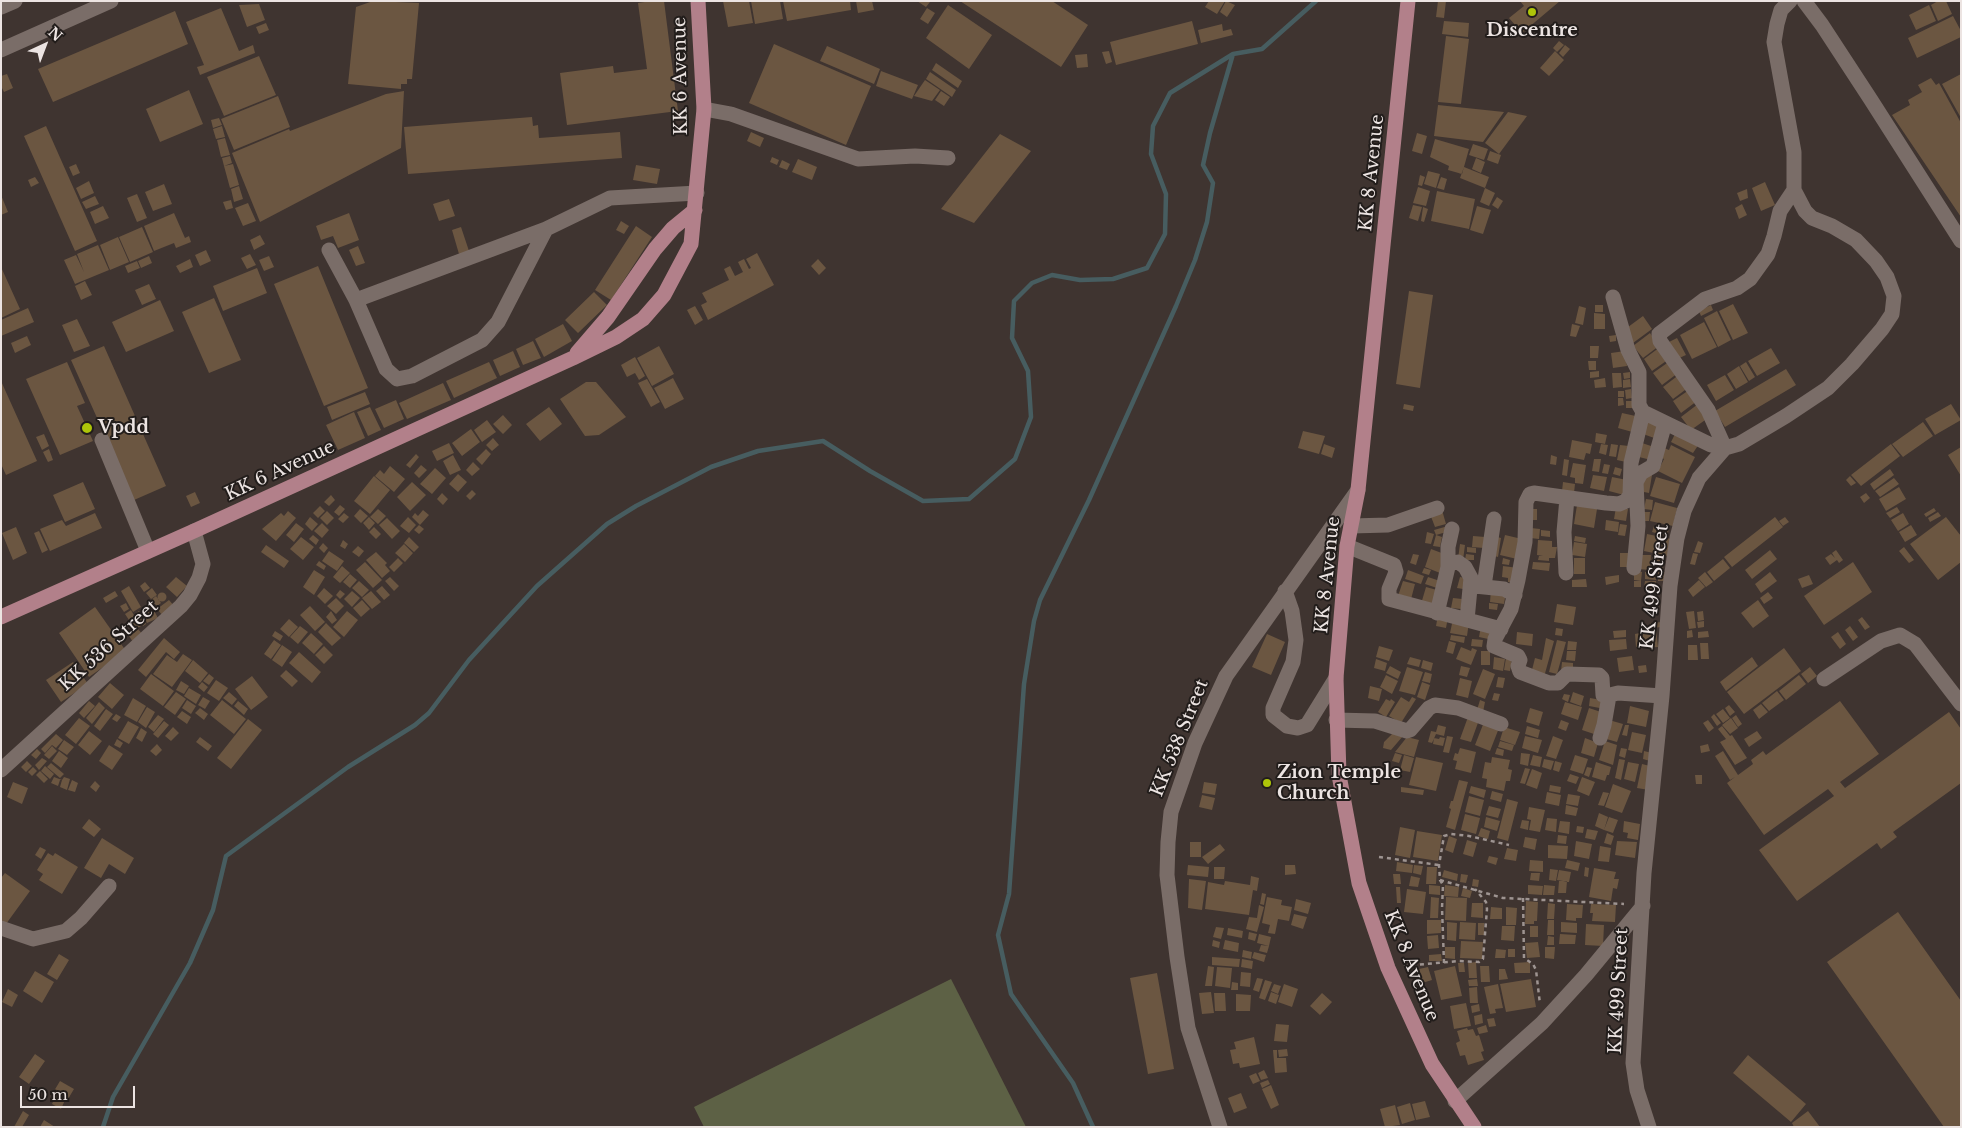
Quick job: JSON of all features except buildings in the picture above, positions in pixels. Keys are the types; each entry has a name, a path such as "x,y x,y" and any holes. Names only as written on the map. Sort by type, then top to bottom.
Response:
{"main road":[{"name":"KK 6 Avenue","path":"1,617 573,358 616,337 643,318 664,295 691,244 704,109 698,1"},
{"name":"KK 8 Avenue","path":"1408,1 1358,490 1347,546 1336,678 1339,775 1359,883 1388,968 1432,1064 1474,1127"},
{"name":"KK 6 Avenue","path":"573,358 608,317 673,228 695,210"}],"street":[{"path":"1,7 15,1"},
{"path":"1,50 111,1"},
{"path":"1725,448 1708,410 1660,341 1659,334 1705,299 1737,288 1750,279 1768,254 1780,211 1794,190 1794,152 1774,42 1781,10 1790,1"},
{"path":"1804,1 1822,25 1961,241"},
{"path":"704,109 731,114 858,160 915,156 948,158"},
{"name":"KK 499 Street","path":"1649,1127 1637,1090 1633,1063 1644,872 1662,696 1670,586 1677,538 1684,511 1699,478 1725,448 1739,444 1828,388 1882,330 1892,314 1894,296 1887,277 1876,261 1856,240 1832,226 1812,218 1805,210 1794,190"},
{"path":"356,300 546,228 610,198 697,193"},
{"path":"329,250 356,300 386,369 397,379 412,376 482,340 498,322 546,228"},
{"path":"1613,298 1628,350 1639,372 1639,405 1643,412 1711,445 1725,448"},
{"path":"1643,412 1631,463 1630,495 1626,501 1612,503 1530,494 1526,502 1525,542 1511,609 1494,646 1518,656 1520,672 1532,678 1554,684 1567,674 1599,675 1602,678 1603,695 1609,696 1618,692 1662,696"},
{"path":"1634,568 1638,526 1636,482 1641,473 1653,466 1665,423"},
{"path":"102,440 148,550"},
{"name":"KK 538 Street","path":"1220,1127 1188,1028 1167,875 1171,812 1195,743 1226,676 1358,490"},
{"path":"1566,573 1564,532 1567,498"},
{"path":"1351,526 1388,525 1437,508"},
{"path":"1467,620 1477,586 1487,566 1494,519"},
{"path":"1436,613 1453,563 1448,547 1452,530"},
{"name":"KK 536 Street","path":"1,770 181,606 190,595 200,578 203,564 194,531"},
{"path":"1347,546 1394,565 1396,572 1389,589 1389,599 1501,629"},
{"path":"1453,563 1466,567 1477,586"},
{"path":"1453,563 1487,566"},
{"path":"1477,586 1504,589 1514,595"},
{"path":"1285,592 1292,611 1296,640 1293,662 1273,708 1273,716 1287,726 1298,728 1307,725 1336,678"},
{"path":"1824,678 1881,641 1900,636 1915,644 1961,704"},
{"path":"1600,738 1609,696"},
{"path":"1336,720 1375,720 1407,731 1429,708 1435,705 1458,708 1501,724"},
{"path":"1,928 33,939 66,932 109,886"},
{"path":"1456,1101 1542,1022 1586,976 1643,906"}],"path":[{"path":"1444,963 1442,885 1439,865 1444,836 1451,834 1469,836 1509,846"},
{"path":"1379,857 1439,865"},
{"path":"1440,880 1503,898 1643,906"},
{"path":"1388,968 1459,960 1479,962 1483,959 1487,909 1486,902 1475,889"},
{"path":"1523,898 1524,958 1533,964 1536,970 1542,1022"}],"green space":[{"path":"951,979 1026,1127 704,1127 694,1107"}],"waterway":[{"path":"1093,1127 1073,1083 1011,994 998,935 1009,894 1024,684 1034,621 1040,600 1089,500 1195,260 1207,222 1213,183 1203,165 1210,133 1233,54 1262,49 1316,1"},
{"path":"103,1127 113,1097 190,963 213,910 226,856 348,767 415,725 429,713 469,660 537,586 607,524 636,506 711,467 758,451 823,441 870,471 923,501 969,499 1015,459 1031,417 1028,371 1012,338 1014,301 1032,283 1052,275 1080,280 1113,279 1147,268 1165,234 1166,194 1151,154 1153,126 1170,93 1233,54"}],"place":[{"name":"Discentre","path":"1532,12"},
{"name":"Vpdd","path":"87,428"},
{"name":"Zion Temple Church","path":"1267,783"}]}
